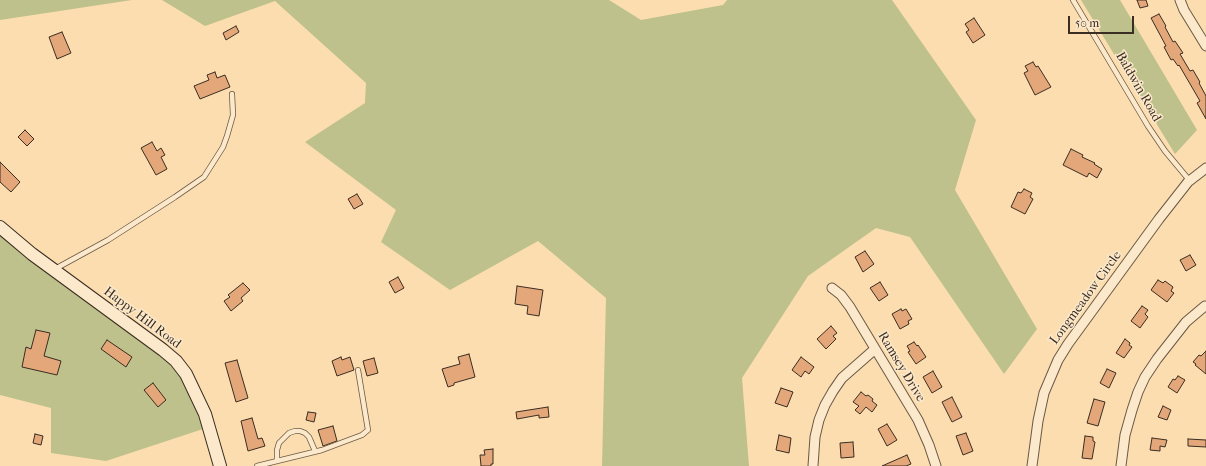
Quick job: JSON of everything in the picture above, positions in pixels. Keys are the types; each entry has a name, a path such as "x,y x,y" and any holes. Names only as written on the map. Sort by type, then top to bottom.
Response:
{"street":[{"path":"1180,0 1184,10 1206,46"},
{"name":"Longmeadow Circle","path":"1032,466 1038,421 1044,393 1058,360 1159,219 1190,181 1206,168"},
{"name":"Happy Hill Road","path":"0,227 53,270 176,361 186,374 205,414 220,466"},
{"name":"Ramsey Drive","path":"832,288 841,295 850,307 918,420 936,466"},
{"path":"1121,466 1125,435 1138,392 1157,359 1186,322 1205,306"},
{"path":"813,466 815,437 819,420 825,405 842,378 875,349"}],"lane":[{"name":"Baldwin Road","path":"1073,0 1148,126 1172,161 1190,181"},
{"path":"53,270 108,240 204,177 223,147 227,136 232,115 232,94"},
{"path":"257,466 314,452 362,435 368,430 358,370"},
{"path":"277,461 279,443 289,433 295,431 305,432 309,437 314,452"}],"green space":[{"path":"0,0 132,0 0,20"},
{"path":"162,0 609,0 641,20 723,5 727,0 892,0 976,120 955,190 1037,329 1004,374 910,237 876,228 808,276 742,378 749,466 602,466 606,298 538,241 450,290 381,242 396,210 305,142 365,103 366,83 275,1 205,26"},
{"path":"1081,0 1120,0 1197,130 1175,154"},
{"path":"0,227 171,357 209,427 106,461 51,453 51,408 0,395"}],"building":[{"path":"1137,0 1146,0 1148,6 1140,8"},
{"path":"1159,14 1173,42 1175,41 1183,53 1180,54 1190,71 1193,70 1200,82 1199,83 1206,96 1206,119 1197,103 1200,101 1179,65 1178,66 1173,59 1171,60 1164,47 1166,46 1151,18"},
{"path":"974,18 985,35 973,43 966,32 969,30 965,24"},
{"path":"236,26 239,32 226,40 223,33"},
{"path":"62,32 71,53 57,59 49,37"},
{"path":"1033,62 1036,67 1038,66 1051,87 1035,95 1024,73 1028,71 1025,66"},
{"path":"215,72 217,78 225,75 230,87 200,99 194,86 209,80 207,75"},
{"path":"25,130 34,139 27,146 18,137"},
{"path":"152,142 157,151 161,148 165,155 161,157 167,169 156,175 141,148"},
{"path":"1071,149 1083,155 1082,157 1095,163 1094,164 1102,169 1097,178 1089,173 1087,177 1063,165"},
{"path":"0,162 20,182 11,192 0,182"},
{"path":"1024,189 1032,193 1030,197 1033,199 1025,214 1011,207 1018,192 1021,193"},
{"path":"357,194 363,204 354,209 348,199"},
{"path":"865,251 874,264 863,272 855,257"},
{"path":"1190,255 1196,265 1186,271 1180,260"},
{"path":"398,277 404,288 395,293 389,282"},
{"path":"1158,280 1163,283 1165,281 1173,287 1171,291 1174,293 1167,302 1151,290"},
{"path":"880,282 888,295 879,301 870,288"},
{"path":"243,283 250,290 241,298 243,301 231,311 224,301 230,297 228,295"},
{"path":"517,286 543,290 539,316 527,314 528,306 515,304"},
{"path":"1142,306 1148,310 1145,314 1148,317 1140,328 1131,321"},
{"path":"901,309 902,311 906,309 912,319 908,321 909,324 900,329 892,314"},
{"path":"831,326 837,333 833,336 836,339 826,349 817,339"},
{"path":"36,330 50,333 44,356 61,361 57,375 22,367 26,347 31,349"},
{"path":"1125,339 1132,347 1124,358 1116,353"},
{"path":"107,340 132,357 126,367 101,349"},
{"path":"914,342 917,346 918,345 926,357 916,364 908,352 910,351 907,346"},
{"path":"1206,351 1206,374 1193,362 1199,355 1201,356"},
{"path":"469,354 475,377 454,383 454,385 448,387 442,369 460,364 458,357"},
{"path":"341,357 342,360 350,357 354,370 337,376 332,361"},
{"path":"801,357 814,367 809,374 805,371 801,377 792,370"},
{"path":"374,358 378,373 367,376 363,361"},
{"path":"237,360 248,398 236,402 225,363"},
{"path":"1107,369 1116,373 1109,388 1100,383"},
{"path":"933,371 942,387 932,393 923,377"},
{"path":"1178,376 1185,380 1177,393 1168,387 1173,379 1175,380"},
{"path":"153,383 166,400 158,407 144,390"},
{"path":"781,388 793,392 787,407 775,403"},
{"path":"861,392 873,399 872,401 877,405 872,412 866,407 860,414 855,410 859,406 853,402"},
{"path":"952,397 962,417 952,422 942,402"},
{"path":"1094,399 1105,402 1098,426 1087,423"},
{"path":"1163,406 1171,410 1167,420 1158,417"},
{"path":"548,407 549,417 539,418 539,415 517,419 516,412"},
{"path":"308,412 316,413 314,422 306,420"},
{"path":"252,418 258,439 262,438 265,446 248,451 241,421"},
{"path":"887,424 897,440 887,446 878,429"},
{"path":"333,426 337,441 323,446 318,430"},
{"path":"966,433 973,451 963,455 956,436"},
{"path":"35,434 43,436 41,445 33,443"},
{"path":"779,435 791,438 789,453 776,450"},
{"path":"1085,436 1093,437 1093,441 1095,442 1092,459 1082,458"},
{"path":"1152,438 1167,440 1165,447 1160,446 1160,451 1150,450"},
{"path":"1188,439 1206,440 1206,447 1188,446"},
{"path":"853,442 854,457 841,458 840,443"},
{"path":"493,449 493,464 491,464 491,466 481,466 480,455 485,455 484,450"},
{"path":"907,455 911,464 906,466 882,466"}]}
